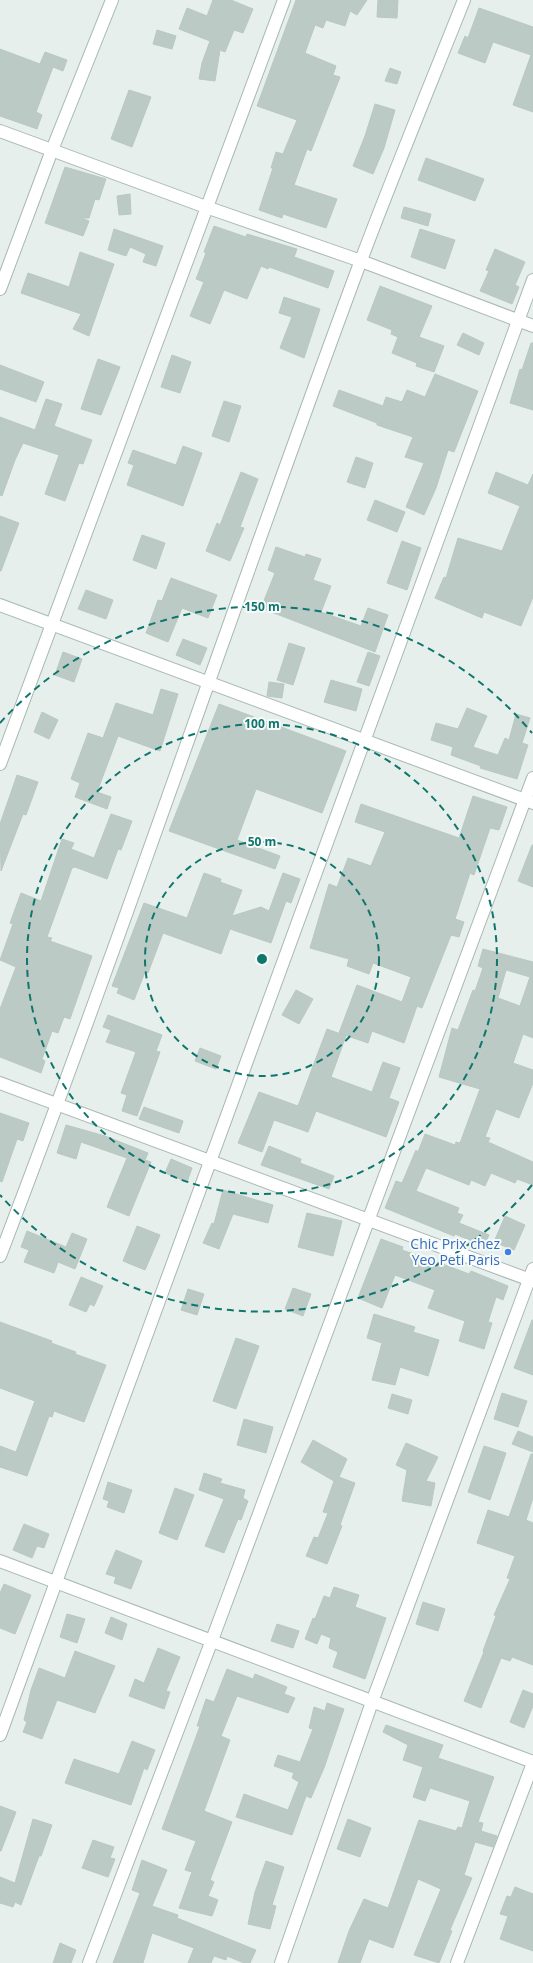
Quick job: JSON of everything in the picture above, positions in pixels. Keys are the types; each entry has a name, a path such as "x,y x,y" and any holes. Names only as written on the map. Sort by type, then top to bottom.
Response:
{"street":[{"path":"0,289 52,150 112,0"},
{"path":"0,764 50,625 284,0"},
{"path":"0,1256 58,1105 208,683 361,261 464,0"},
{"path":"0,131 206,207 361,261 533,326"},
{"path":"0,1735 533,280"},
{"path":"0,605 50,625 529,802"},
{"path":"89,1963 369,1220 529,802 533,778"},
{"path":"0,1083 369,1220 532,1276 372,1702 281,1963"},
{"path":"0,1561 212,1640 533,1763 457,1963"}],"building":[{"path":"213,0 231,0 253,9 243,33 234,30 225,52 220,50 215,81 199,79 202,63 210,41 179,29 187,8 207,16"},
{"path":"296,0 367,0 357,15 350,11 345,26 326,20 323,28 315,25 305,53 336,66 333,75 340,77 311,151 307,149 294,185 337,199 326,228 283,214 282,218 259,210 273,168 271,168 276,152 283,154 297,120 257,106"},
{"path":"378,0 398,0 397,18 377,17"},
{"path":"479,8 533,27 533,112 513,105 531,55 493,42 485,63 458,53 465,36 468,38"},
{"path":"157,30 176,36 172,49 153,44"},
{"path":"0,49 40,64 45,52 67,60 63,71 53,67 36,112 42,115 37,129 0,116"},
{"path":"390,68 401,72 397,84 385,81"},
{"path":"129,90 151,97 132,147 111,139"},
{"path":"375,104 395,110 384,148 373,174 353,166 365,136"},
{"path":"426,158 484,179 475,201 418,180"},
{"path":"65,167 106,179 99,200 95,199 89,218 81,218 89,221 83,236 45,223"},
{"path":"130,194 131,214 119,215 117,196"},
{"path":"404,207 431,214 428,226 401,218"},
{"path":"214,226 246,237 247,234 297,249 294,257 334,271 328,288 269,267 268,269 261,266 247,299 224,290 210,324 190,316 204,282 196,279"},
{"path":"114,229 163,246 156,266 143,262 146,254 130,247 126,256 108,250"},
{"path":"420,229 455,240 445,269 411,257"},
{"path":"495,249 525,262 515,285 519,287 512,304 480,291 489,271 486,270"},
{"path":"80,252 114,264 89,336 73,329 81,314 21,293 28,273 69,287"},
{"path":"380,286 432,306 419,337 444,346 434,372 416,366 417,363 392,353 398,337 391,334 392,330 367,320"},
{"path":"284,297 320,309 304,358 280,348 292,317 279,313"},
{"path":"463,333 484,343 479,355 457,345"},
{"path":"531,343 533,343 533,410 510,403 520,369 522,370"},
{"path":"172,355 191,362 180,393 161,387"},
{"path":"98,359 120,367 101,415 81,409"},
{"path":"0,365 44,382 36,402 0,389"},
{"path":"435,374 478,391 454,452 448,450 436,488 424,515 406,507 424,463 405,457 413,437 377,425 377,423 333,406 339,390 383,406 386,397 402,402 407,390 425,397"},
{"path":"46,399 62,404 54,426 92,440 83,464 79,463 65,501 45,494 59,455 23,443 2,496 0,495 0,417 35,430"},
{"path":"224,401 241,406 229,442 212,436"},
{"path":"183,446 202,453 183,506 127,485 134,465 128,463 133,450 176,465"},
{"path":"356,457 373,463 365,488 347,482"},
{"path":"241,472 258,479 240,527 244,528 230,561 206,551 217,523 220,525"},
{"path":"496,472 528,485 533,474 533,597 521,626 484,612 482,618 435,598 444,577 446,578 458,538 502,551 520,506 488,493"},
{"path":"375,500 405,512 397,532 367,520"},
{"path":"0,516 19,523 1,571 0,571"},
{"path":"142,535 165,543 156,569 133,560"},
{"path":"402,541 421,548 407,590 387,583"},
{"path":"276,547 305,557 306,554 321,559 313,580 331,586 321,612 361,626 368,608 388,615 375,652 261,608 275,573 268,570"},
{"path":"171,578 217,595 208,618 182,608 168,642 146,633 158,600 162,601"},
{"path":"86,590 113,600 106,619 78,609"},
{"path":"183,639 207,648 200,665 176,655"},
{"path":"289,643 305,648 293,685 277,680"},
{"path":"63,652 82,659 74,682 55,675"},
{"path":"368,652 380,656 369,686 357,682"},
{"path":"331,680 362,689 356,711 324,702"},
{"path":"269,682 284,684 282,698 267,696"},
{"path":"161,689 178,694 160,751 118,736 97,792 111,797 107,809 75,797 80,783 71,779 88,733 103,738 116,703 153,715"},
{"path":"219,704 346,751 322,813 256,789 237,840 280,856 275,869 169,831"},
{"path":"467,708 487,716 473,747 498,755 505,738 509,740 516,714 530,718 522,743 528,745 517,779 480,768 481,766 451,755 453,747 431,740 436,723 458,729"},
{"path":"42,712 58,720 49,739 34,732"},
{"path":"17,775 38,782 26,815 23,814 1,871 0,824"},
{"path":"473,796 507,807 499,830 490,828 474,875 470,873 455,919 464,922 459,937 451,935 422,1008 417,1006 404,1043 372,1031 368,1043 339,1033 357,985 402,1002 411,977 373,963 369,974 347,966 349,959 310,948 329,884 337,887 348,858 371,866 385,832 355,822 361,804 459,838"},
{"path":"111,814 132,821 121,850 118,849 107,879 75,867 72,868 47,937 52,938 50,941 92,956 70,1019 64,1017 58,1033 52,1031 42,1059 45,1061 41,1073 0,1057 0,1009 16,967 0,960 13,924 10,923 21,893 41,901 62,839 74,843 71,849 94,858"},
{"path":"533,845 533,887 518,881"},
{"path":"204,873 221,879 220,882 242,890 232,916 261,907 269,911 283,873 300,879 291,903 286,901 271,943 230,929 221,954 163,933 148,973 145,972 134,1000 117,993 119,988 112,986 144,903 187,918"},
{"path":"483,949 533,962 533,1038 523,1034 513,1063 533,1070 533,1083 519,1118 496,1109 485,1137 490,1138 488,1142 533,1162 533,1185 517,1179 515,1183 491,1173 485,1186 471,1180 469,1185 426,1168 416,1191 459,1208 457,1213 463,1215 459,1223 489,1235 484,1246 455,1234 454,1236 385,1208 396,1181 402,1183 416,1150 418,1152 425,1134 455,1145 456,1142 460,1143 480,1089 439,1077 452,1028 458,1030 473,990 475,991 483,968 478,966","holes":["506,970 530,977 520,1006 498,998"]},
{"path":"296,990 313,999 299,1024 282,1015"},
{"path":"108,1015 162,1035 156,1051 160,1052 137,1116 122,1111 127,1095 121,1093 136,1052 106,1042 111,1030 103,1027"},
{"path":"327,1029 346,1036 331,1077 372,1092 383,1062 400,1068 389,1098 399,1102 386,1137 316,1111 308,1132 274,1120 262,1152 238,1143 259,1092 298,1106"},
{"path":"200,1048 221,1056 216,1069 195,1061"},
{"path":"144,1107 183,1121 179,1133 139,1119"},
{"path":"0,1113 29,1123 23,1141 17,1139 2,1182 0,1181"},
{"path":"66,1125 105,1136 148,1153 145,1160 151,1162 129,1216 107,1207 127,1158 81,1142 76,1159 57,1153"},
{"path":"269,1146 301,1159 300,1163 334,1176 329,1189 261,1165"},
{"path":"171,1159 192,1168 187,1182 165,1173"},
{"path":"223,1190 273,1205 268,1223 233,1214 219,1249 203,1243 212,1223 214,1224"},
{"path":"307,1213 342,1221 333,1256 298,1247"},
{"path":"505,1216 525,1225 514,1250 494,1242"},
{"path":"137,1226 160,1235 145,1270 123,1261"},
{"path":"27,1231 66,1247 72,1233 87,1239 75,1269 58,1262 54,1273 24,1262 29,1250 21,1247"},
{"path":"381,1239 403,1247 402,1250 469,1274 471,1271 508,1286 503,1300 496,1297 488,1322 492,1323 484,1349 459,1341 465,1321 428,1308 435,1290 395,1275 382,1308 358,1298"},
{"path":"81,1277 103,1286 94,1306 90,1304 86,1312 69,1305"},
{"path":"293,1288 311,1294 303,1316 285,1309"},
{"path":"188,1289 204,1294 197,1315 181,1310"},
{"path":"374,1314 415,1327 413,1332 439,1340 428,1376 400,1367 395,1385 372,1380 382,1343 367,1338"},
{"path":"533,1320 533,1375 514,1368"},
{"path":"0,1322 52,1341 51,1343 76,1352 75,1354 106,1365 84,1422 54,1411 52,1417 49,1416 27,1476 0,1467 0,1446 16,1452 35,1401 0,1388"},
{"path":"236,1338 259,1346 236,1409 213,1401"},
{"path":"502,1393 527,1401 518,1427 494,1419"},
{"path":"392,1394 412,1400 408,1414 388,1408"},
{"path":"244,1419 273,1427 266,1453 237,1445"},
{"path":"518,1431 533,1437 533,1452 512,1444"},
{"path":"313,1440 347,1459 339,1477 355,1483 340,1525 342,1526 327,1564 306,1556 314,1537 318,1538 328,1513 323,1512 334,1481 301,1462"},
{"path":"406,1443 438,1457 426,1481 435,1483 431,1506 402,1501 407,1470 396,1465"},
{"path":"484,1446 506,1453 490,1500 468,1492"},
{"path":"531,1454 533,1454 533,1498 526,1520 533,1523 533,1665 512,1657 510,1661 501,1658 481,1708 464,1701 484,1652 483,1651 496,1616 494,1615 510,1579 507,1578 515,1556 477,1543 488,1510 509,1517"},
{"path":"204,1473 222,1479 220,1483 245,1490 243,1498 248,1501 241,1520 238,1519 224,1553 205,1546 224,1499 199,1490"},
{"path":"108,1482 132,1490 124,1513 107,1507 109,1501 103,1499"},
{"path":"175,1488 194,1495 177,1540 159,1533"},
{"path":"24,1524 49,1534 44,1548 37,1546 32,1558 13,1550"},
{"path":"116,1550 142,1561 131,1589 114,1583 116,1577 106,1574"},
{"path":"4,1584 31,1595 15,1634 0,1628 0,1593"},
{"path":"334,1587 359,1595 355,1607 386,1618 365,1679 333,1667 338,1652 329,1648 331,1638 321,1634 317,1644 305,1639 324,1596 330,1598"},
{"path":"423,1602 445,1609 438,1631 416,1624"},
{"path":"67,1614 85,1619 77,1643 60,1637"},
{"path":"111,1617 127,1624 122,1640 105,1633"},
{"path":"277,1624 299,1631 293,1648 271,1641"},
{"path":"158,1648 180,1657 166,1691 170,1692 164,1709 129,1696 135,1679 144,1683"},
{"path":"75,1651 115,1666 95,1713 57,1700 42,1739 23,1732 27,1722 24,1720 31,1690 39,1668 65,1678"},
{"path":"227,1669 253,1679 255,1674 287,1687 284,1694 295,1698 288,1713 237,1696 221,1736 230,1740 204,1811 232,1822 210,1880 214,1882 208,1896 218,1900 212,1916 179,1908 192,1872 185,1870 196,1841 162,1829 200,1726 197,1726 206,1699 214,1702"},
{"path":"523,1690 533,1694 533,1706 524,1728 510,1722"},
{"path":"327,1703 344,1709 324,1768 311,1798 306,1796 292,1835 236,1817 244,1794 288,1810 299,1782 292,1778 294,1773 274,1766 278,1755 300,1762 313,1729 309,1728 314,1707 325,1711"},
{"path":"386,1725 443,1745 438,1758 494,1777 478,1822 483,1823 481,1831 497,1836 493,1847 475,1842 464,1875 472,1878 450,1930 452,1931 439,1963 414,1955 441,1889 418,1879 393,1948 369,1939 360,1963 338,1963 349,1931 364,1899 388,1908 419,1820 456,1831 458,1827 462,1828 470,1801 430,1788 425,1801 413,1797 423,1767 403,1760 408,1745 383,1732"},
{"path":"132,1741 155,1750 147,1770 144,1768 131,1805 65,1783 74,1759 119,1774"},
{"path":"0,1806 16,1812 1,1851 0,1851"},
{"path":"33,1819 52,1825 41,1856 39,1856 21,1905 15,1902 13,1907 0,1903 0,1877 15,1883"},
{"path":"348,1819 371,1828 360,1857 337,1849"},
{"path":"93,1840 114,1847 110,1858 115,1859 108,1877 82,1868"},
{"path":"142,1860 167,1870 152,1906 178,1915 177,1918 256,1950 250,1963 244,1963 227,1956 226,1960 214,1956 211,1963 188,1963 194,1948 152,1933 143,1963 113,1963 140,1893 132,1890"},
{"path":"266,1861 284,1867 272,1905 276,1906 270,1929 248,1924 255,1892"},
{"path":"515,1887 533,1894 533,1951 500,1939 508,1916 500,1914 507,1896 511,1897"},
{"path":"60,1943 76,1950 71,1963 53,1963"}],"place":[{"name":"Chic Prix chez Yeo Peti Paris","path":"508,1252"}]}
